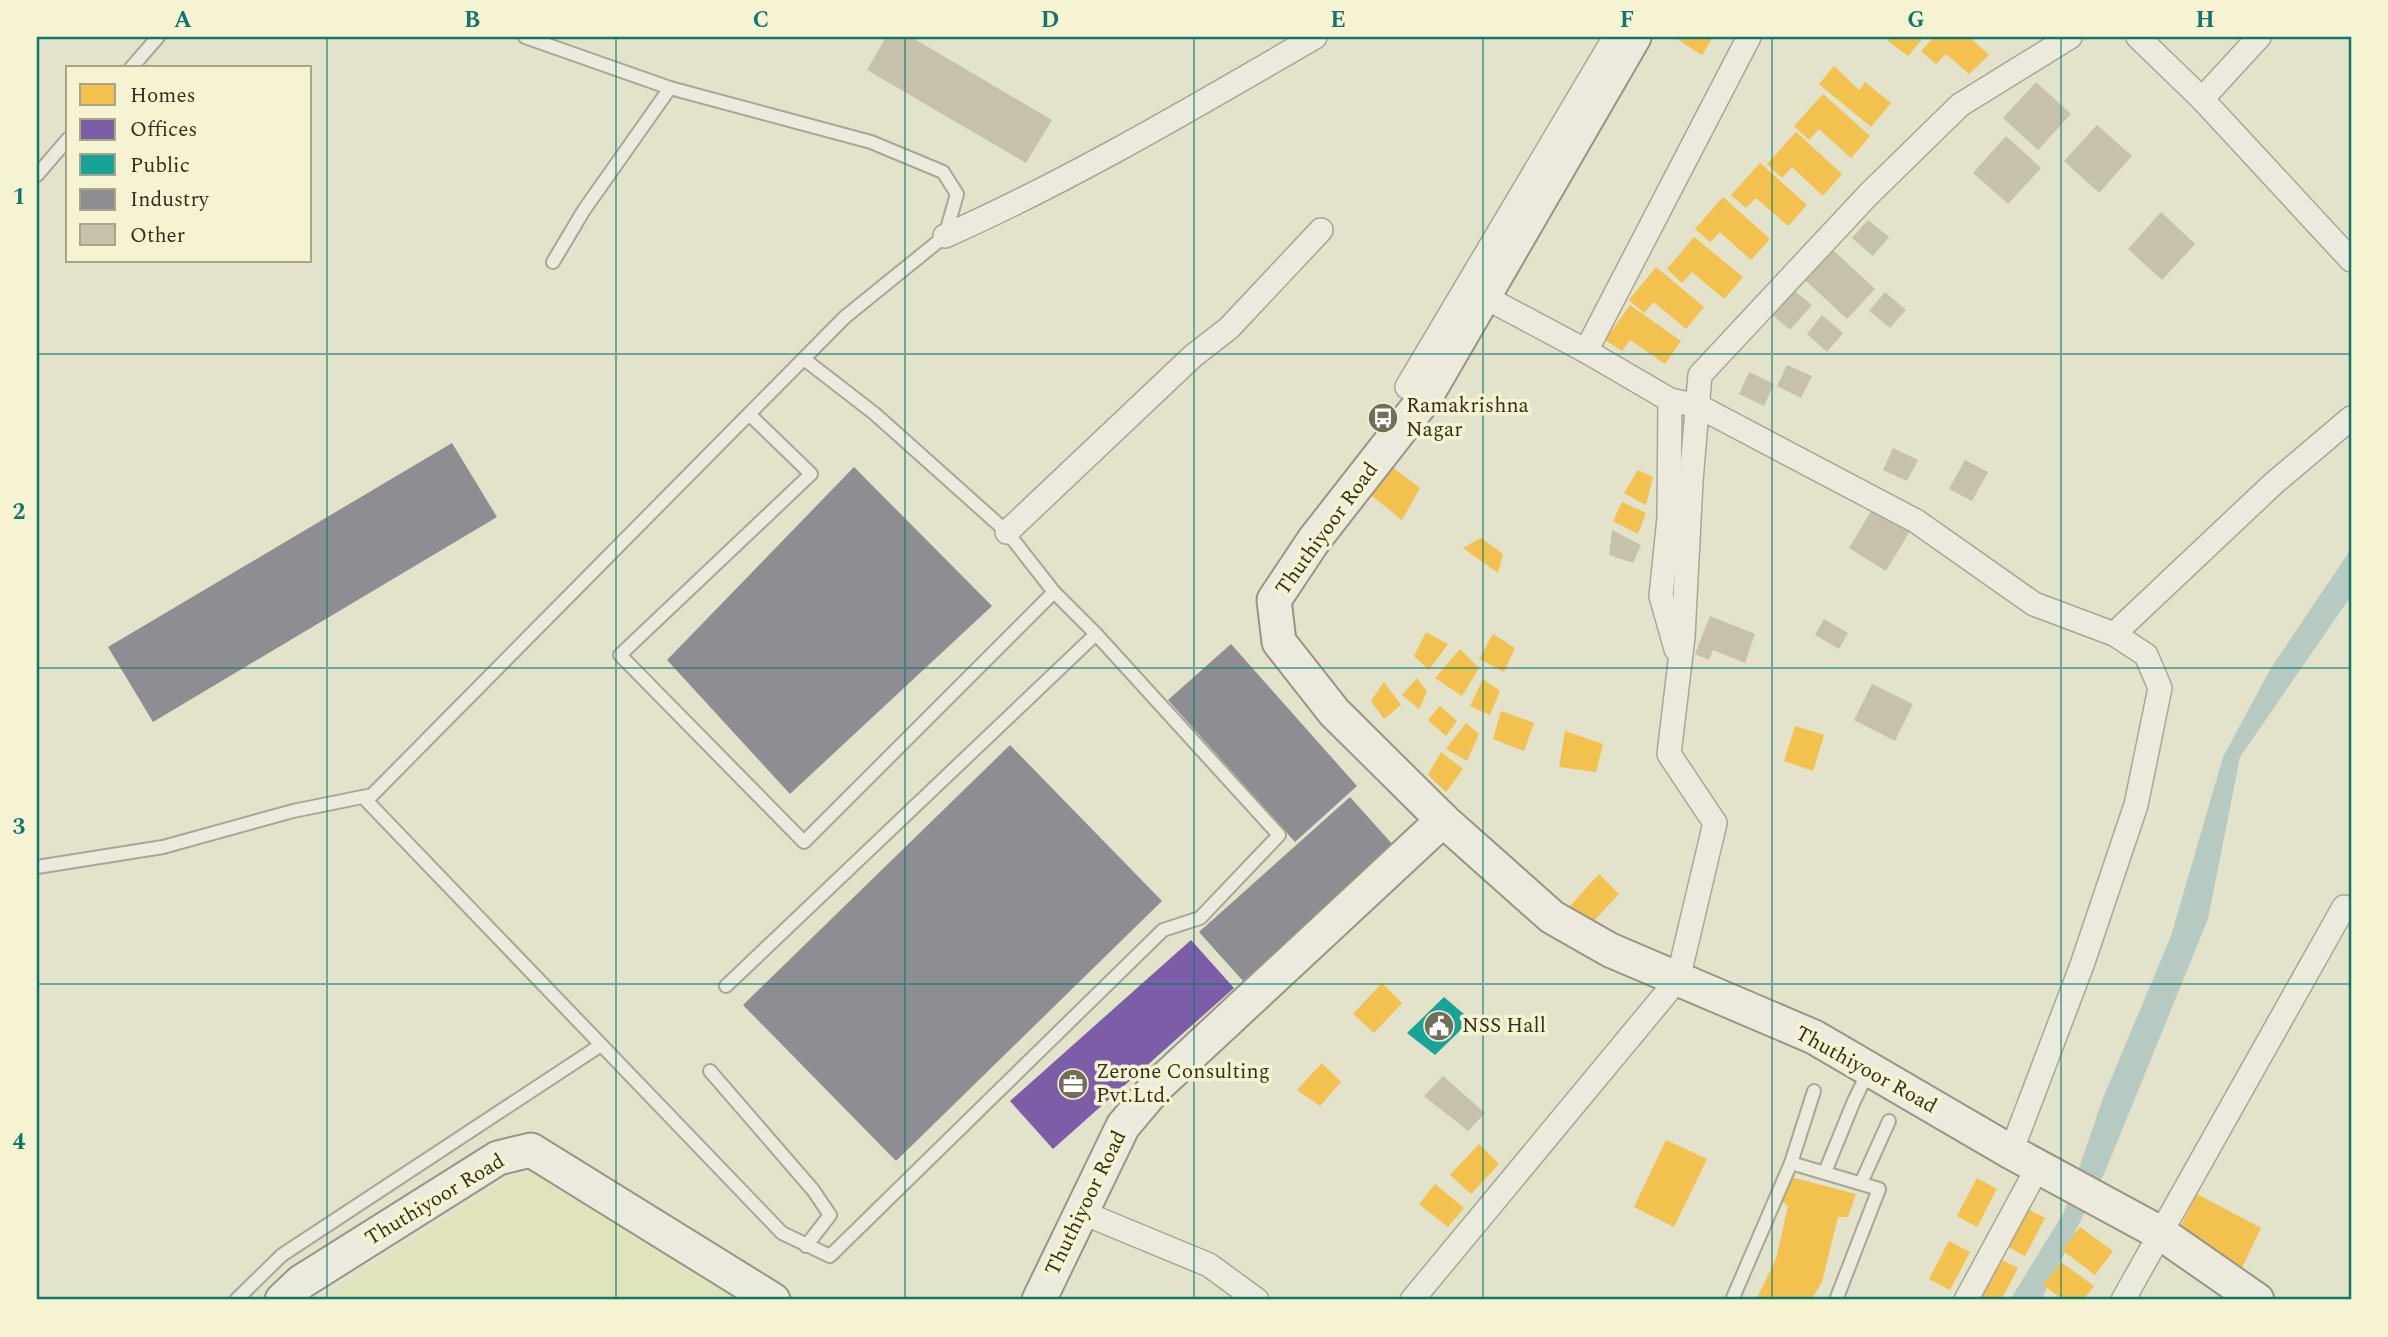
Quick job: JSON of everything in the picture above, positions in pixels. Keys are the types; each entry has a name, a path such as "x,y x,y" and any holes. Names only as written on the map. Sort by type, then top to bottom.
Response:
{"main road":[{"name":"Thuthiyoor Road","path":"1634,37 1425,398 1314,540 1274,600 1279,642 1334,712 1443,820 1552,917 1610,950 1814,1037 2034,1165 2162,1234 2257,1300"},
{"name":"Thuthiyoor Road","path":"1039,1300 1123,1126 1155,1088 1443,820"},
{"name":"Thuthiyoor Road","path":"282,1300 301,1282 498,1157 531,1150 773,1300"}],"street":[{"path":"945,236 1022,201 1189,110 1315,37"},
{"path":"1425,398 1407,387 1615,37"},
{"path":"1586,351 1749,37"},
{"path":"1412,1300 1678,979 1715,823 1669,754 1681,666 1700,375 1868,195 1960,106 2070,37"},
{"path":"2138,37 2202,99 2351,260"},
{"path":"2202,99 2259,37"},
{"path":"1007,531 1193,356 1230,328 1321,230"},
{"path":"1485,297 1670,400 1698,406 1916,520 2034,604 2114,634 2146,655 2160,688 2136,805 2082,965 2034,1165 1966,1300"},
{"path":"1670,400 1670,518 1661,596 1681,666"},
{"path":"2114,634 2273,484 2351,418"},
{"path":"2123,1300 2344,907 2351,909"},
{"path":"1081,1212 1209,1265 1258,1300"}],"lane":[{"path":"133,66 158,37"},
{"path":"37,867 163,847 293,811 372,795 845,317 945,236 957,194 943,172 871,142 670,88 525,37"},
{"path":"553,262 584,210 670,88"},
{"path":"37,175 66,141"},
{"path":"362,797 782,1233 830,1256 1163,930 1200,918 1279,835 1096,634 1054,592 1007,531 875,414 804,359"},
{"path":"749,414 811,474 620,656 804,842 1054,592"},
{"path":"726,986 1096,634"},
{"path":"236,1300 282,1255 601,1045"},
{"path":"1825,1172 1869,1069"},
{"path":"710,1071 813,1190 830,1216 806,1246"},
{"path":"1732,1300 1791,1163 1814,1091"},
{"path":"1861,1183 1888,1121"},
{"path":"1791,1163 1879,1189 1836,1300"}],"green space":[{"path":"527,1175 541,1176 743,1300 321,1300 503,1181"}],"shaded area":[{"path":"2351,549 2351,596 2240,757 2208,919 2105,1172 2041,1300 2010,1300 2064,1212 2103,1098 2171,936 2223,757 2271,668"}],"building: Homes":[{"path":"1674,37 1713,37 1702,55"},
{"path":"1891,37 1924,37 1908,56 1888,41"},
{"path":"1934,37 1969,37 1989,55 1969,74 1946,54 1936,64 1921,51"},
{"path":"1834,66 1859,90 1865,82 1891,103 1871,127 1819,84"},
{"path":"1823,94 1870,136 1851,158 1819,129 1809,140 1794,126"},
{"path":"1796,132 1842,174 1823,196 1792,167 1782,178 1767,164"},
{"path":"1760,163 1807,205 1788,226 1756,198 1746,208 1731,195"},
{"path":"1723,197 1770,239 1751,260 1720,232 1710,242 1695,229"},
{"path":"1694,237 1743,277 1724,299 1692,272 1682,283 1667,269"},
{"path":"1656,267 1704,307 1686,329 1654,302 1644,313 1629,300"},
{"path":"1630,305 1681,341 1665,364 1630,340 1622,351 1605,340"},
{"path":"1391,466 1420,488 1402,520 1367,492"},
{"path":"1638,470 1653,477 1646,505 1624,493"},
{"path":"1622,502 1646,513 1638,534 1613,521"},
{"path":"1481,538 1503,554 1498,573 1463,548"},
{"path":"1426,632 1448,644 1429,670 1414,656"},
{"path":"1493,634 1515,648 1504,672 1479,659"},
{"path":"1460,649 1479,668 1462,696 1435,678"},
{"path":"1417,678 1427,692 1419,709 1402,695"},
{"path":"1483,679 1500,691 1490,715 1470,706"},
{"path":"1384,682 1401,705 1384,719 1371,701"},
{"path":"1440,706 1457,721 1446,736 1428,720"},
{"path":"1501,711 1534,723 1524,751 1493,739"},
{"path":"1466,723 1479,734 1467,761 1446,749"},
{"path":"1795,726 1824,735 1813,771 1784,761"},
{"path":"1565,731 1603,744 1596,772 1559,767"},
{"path":"1441,752 1463,769 1446,792 1428,775"},
{"path":"1599,874 1619,894 1591,924 1570,906"},
{"path":"1382,983 1402,1003 1374,1033 1353,1014"},
{"path":"1322,1063 1341,1082 1320,1106 1297,1090"},
{"path":"1666,1140 1707,1159 1674,1227 1634,1207"},
{"path":"1479,1144 1499,1164 1471,1194 1450,1175"},
{"path":"1787,1176 1856,1194 1848,1217 1838,1217 1822,1282 1811,1300 1756,1300 1776,1259 1788,1206 1781,1201"},
{"path":"1977,1178 1997,1189 1977,1227 1957,1216"},
{"path":"1435,1184 1464,1208 1448,1227 1419,1204"},
{"path":"2197,1194 2261,1228 2238,1276 2179,1230"},
{"path":"2024,1207 2045,1218 2025,1256 2004,1245"},
{"path":"2080,1227 2113,1251 2095,1275 2062,1250"},
{"path":"1949,1241 1970,1252 1950,1290 1929,1279"},
{"path":"1997,1257 2018,1268 2001,1300 1986,1300 1977,1296"},
{"path":"2061,1262 2094,1286 2083,1300 2064,1300 2043,1285"}],"building: Offices":[{"path":"1191,940 1234,988 1053,1149 1010,1101"}],"building: Public":[{"name":"NSS Hall","path":"1444,997 1471,1020 1435,1055 1407,1033"}],"building: Industry":[{"path":"452,443 497,517 153,722 108,647"},
{"path":"854,467 992,606 790,794 667,660"},
{"path":"1231,644 1357,786 1295,842 1168,700"},
{"path":"1010,745 1162,901 896,1161 743,1005"},
{"path":"1350,797 1394,846 1243,981 1199,932"}],"building: Other":[{"path":"886,37 911,37 1052,120 1026,163 867,70"},
{"path":"2036,82 2071,114 2038,150 2003,118"},
{"path":"2097,125 2132,156 2099,193 2064,161"},
{"path":"2006,136 2041,168 2008,204 1973,173"},
{"path":"2161,212 2195,244 2162,280 2128,249"},
{"path":"1868,220 1889,237 1873,256 1852,238"},
{"path":"1833,250 1875,289 1847,319 1805,280"},
{"path":"1791,288 1812,305 1790,330 1770,313"},
{"path":"1885,292 1906,310 1890,328 1869,311"},
{"path":"1822,315 1843,333 1827,352 1807,334"},
{"path":"1787,365 1812,376 1801,398 1777,386"},
{"path":"1749,372 1774,384 1764,406 1739,394"},
{"path":"1893,448 1918,460 1907,481 1883,470"},
{"path":"1965,460 1988,472 1972,501 1949,489"},
{"path":"1873,508 1910,531 1886,571 1849,548"},
{"path":"1612,530 1641,545 1633,563 1609,555"},
{"path":"1710,616 1755,634 1745,663 1713,650 1709,660 1695,654"},
{"path":"1824,619 1848,633 1839,649 1815,635"},
{"path":"1872,684 1913,704 1895,741 1854,720"},
{"path":"1443,1076 1485,1113 1468,1131 1424,1096"}],"place":[{"name":"Ramakrishna Nagar","path":"1383,418"},
{"name":"NSS Hall","path":"1439,1026"},
{"name":"Zerone Consulting Pvt.Ltd.","path":"1073,1084"}]}
